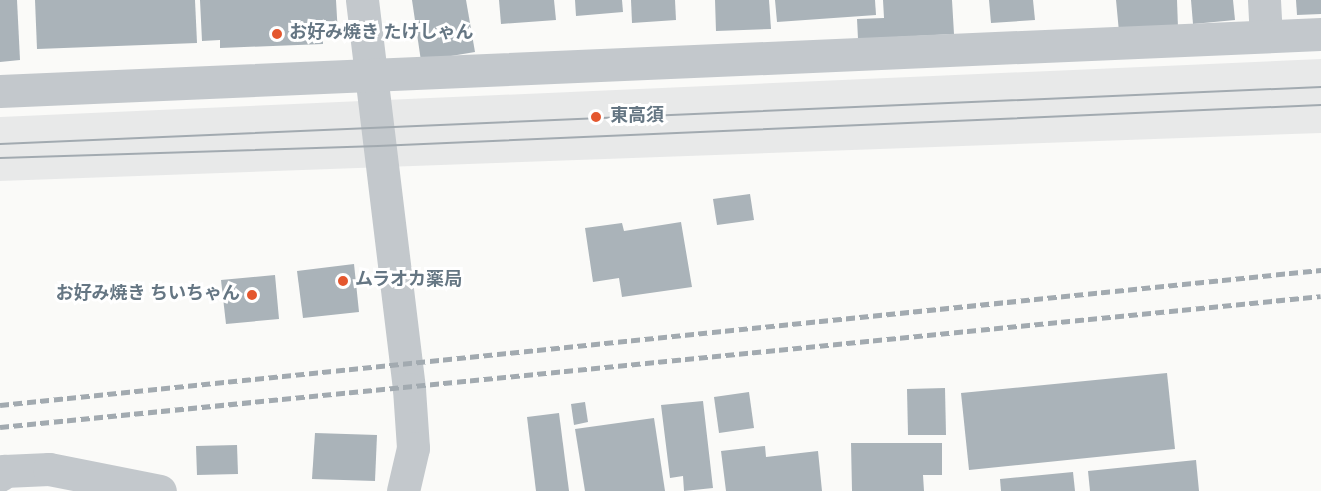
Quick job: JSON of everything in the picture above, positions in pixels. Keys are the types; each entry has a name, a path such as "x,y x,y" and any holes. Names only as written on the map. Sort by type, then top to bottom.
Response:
{"street":[{"path":"362,0 411,412 413,448 403,491"},
{"path":"1264,0 1266,36"},
{"path":"0,92 1321,34"},
{"path":"1,472 50,469 160,491"}],"shaded area":[{"path":"1321,59 1321,133 0,181 0,117"}],"building":[{"path":"0,0 17,0 20,60 0,62"},
{"path":"35,0 195,0 197,43 37,49"},
{"path":"200,0 336,0 338,35 323,36 323,44 220,48 220,40 202,41"},
{"path":"412,0 466,0 475,52 421,61"},
{"path":"499,0 554,0 556,20 501,24"},
{"path":"575,0 622,0 623,12 576,16"},
{"path":"631,0 675,0 676,20 632,23"},
{"path":"715,0 769,0 771,29 716,31"},
{"path":"775,0 875,0 876,15 777,22"},
{"path":"883,0 952,0 954,34 858,39 857,19 884,18"},
{"path":"989,0 1033,0 1035,20 991,23"},
{"path":"1116,0 1177,0 1178,28 1119,32"},
{"path":"1191,0 1233,0 1235,20 1193,24"},
{"path":"1296,0 1321,0 1321,14 1297,15"},
{"path":"750,194 754,220 717,225 713,199"},
{"path":"681,222 692,287 622,297 619,278 593,282 585,228 622,223 624,231"},
{"path":"354,264 359,312 303,318 297,271"},
{"path":"275,275 279,319 226,324 221,280"},
{"path":"1167,373 1175,449 969,470 961,393"},
{"path":"945,388 946,435 908,435 907,389"},
{"path":"749,392 754,428 719,433 714,397"},
{"path":"703,401 713,488 684,491 683,476 670,478 661,405"},
{"path":"585,402 588,422 574,425 571,404"},
{"path":"559,413 569,491 536,491 527,417"},
{"path":"654,418 665,491 585,491 575,429"},
{"path":"315,433 377,435 375,481 312,479"},
{"path":"851,443 942,443 942,475 923,475 924,491 852,491"},
{"path":"237,445 238,474 197,475 196,446"},
{"path":"765,446 766,457 818,451 822,491 726,491 721,451"},
{"path":"1196,460 1199,491 1090,491 1088,471"},
{"path":"1073,472 1075,491 1001,491 1000,479"}],"tram line":[{"path":"0,144 1321,87"},
{"path":"0,158 378,146 1321,105"}],"railway":[{"path":"0,405 1321,270"},
{"path":"0,427 1321,296"}],"place":[{"name":"お好み焼き たけしゃん","path":"277,34"},
{"name":"東高須","path":"596,117"},
{"name":"ムラオカ薬局","path":"343,281"},
{"name":"お好み焼き ちいちゃん","path":"252,295"}]}
